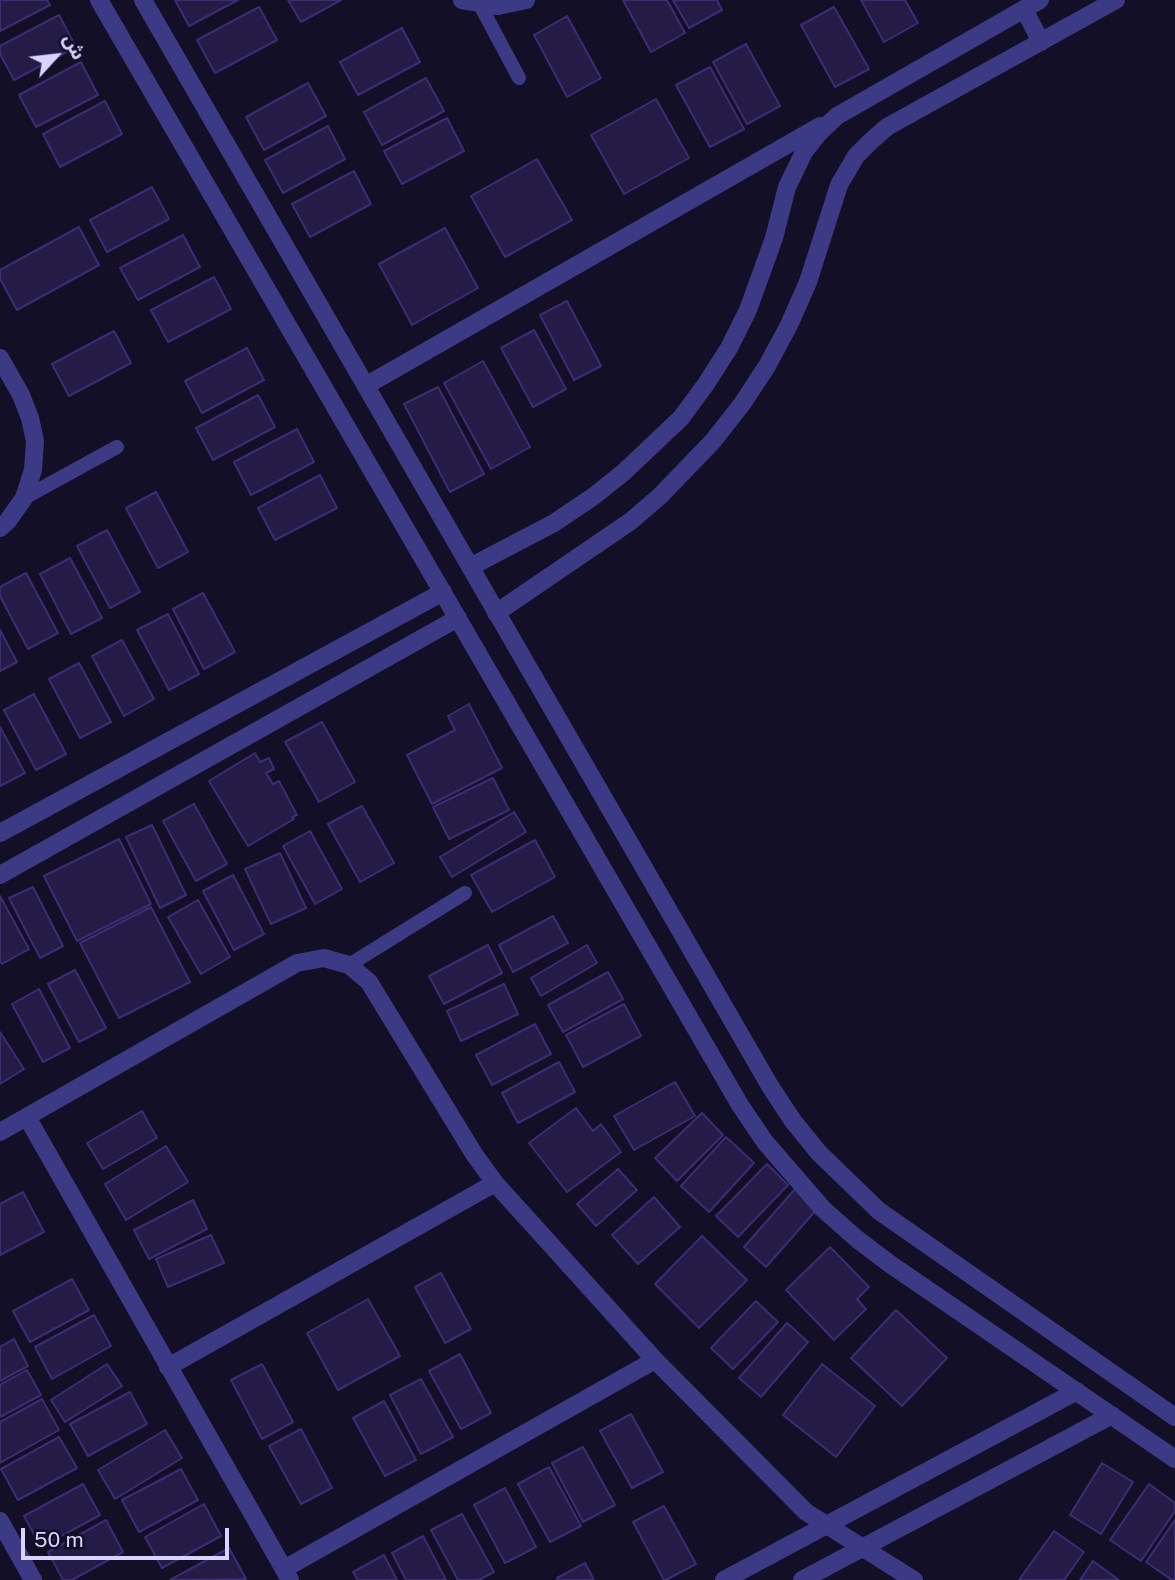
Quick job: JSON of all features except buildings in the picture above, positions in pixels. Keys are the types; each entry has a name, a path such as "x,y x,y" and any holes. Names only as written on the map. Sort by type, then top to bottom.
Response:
{"street":[{"path":"99,0 740,1105 765,1142 823,1209 857,1239 1175,1459"},
{"path":"143,0 770,1086 793,1121 819,1153 879,1212 1175,1417"},
{"path":"462,0 498,6 526,0"},
{"path":"367,384 1040,0"},
{"path":"496,613 631,521 660,496 713,442 767,366 789,325 808,282 839,185 856,156 871,141 887,127 1116,0"},
{"path":"1024,9 1041,42"},
{"path":"470,567 554,523 594,496 625,472 681,418 712,375 748,310 764,271 794,168 819,133 837,117"},
{"path":"0,358 26,406 35,441 33,470 23,498 7,523 0,528"},
{"path":"0,833 443,592"},
{"path":"0,875 458,618"},
{"path":"0,1132 297,962 324,958 349,965 369,982 495,1184 655,1360 806,1512 914,1580"},
{"path":"27,1117 287,1575 655,1360"},
{"path":"168,1367 495,1184"},
{"path":"724,1580 1077,1391"},
{"path":"802,1580 1112,1415"},
{"path":"0,1521 33,1580"}],"lane":[{"path":"481,5 519,78"},
{"path":"23,498 117,447"},
{"path":"349,965 465,893"}]}
